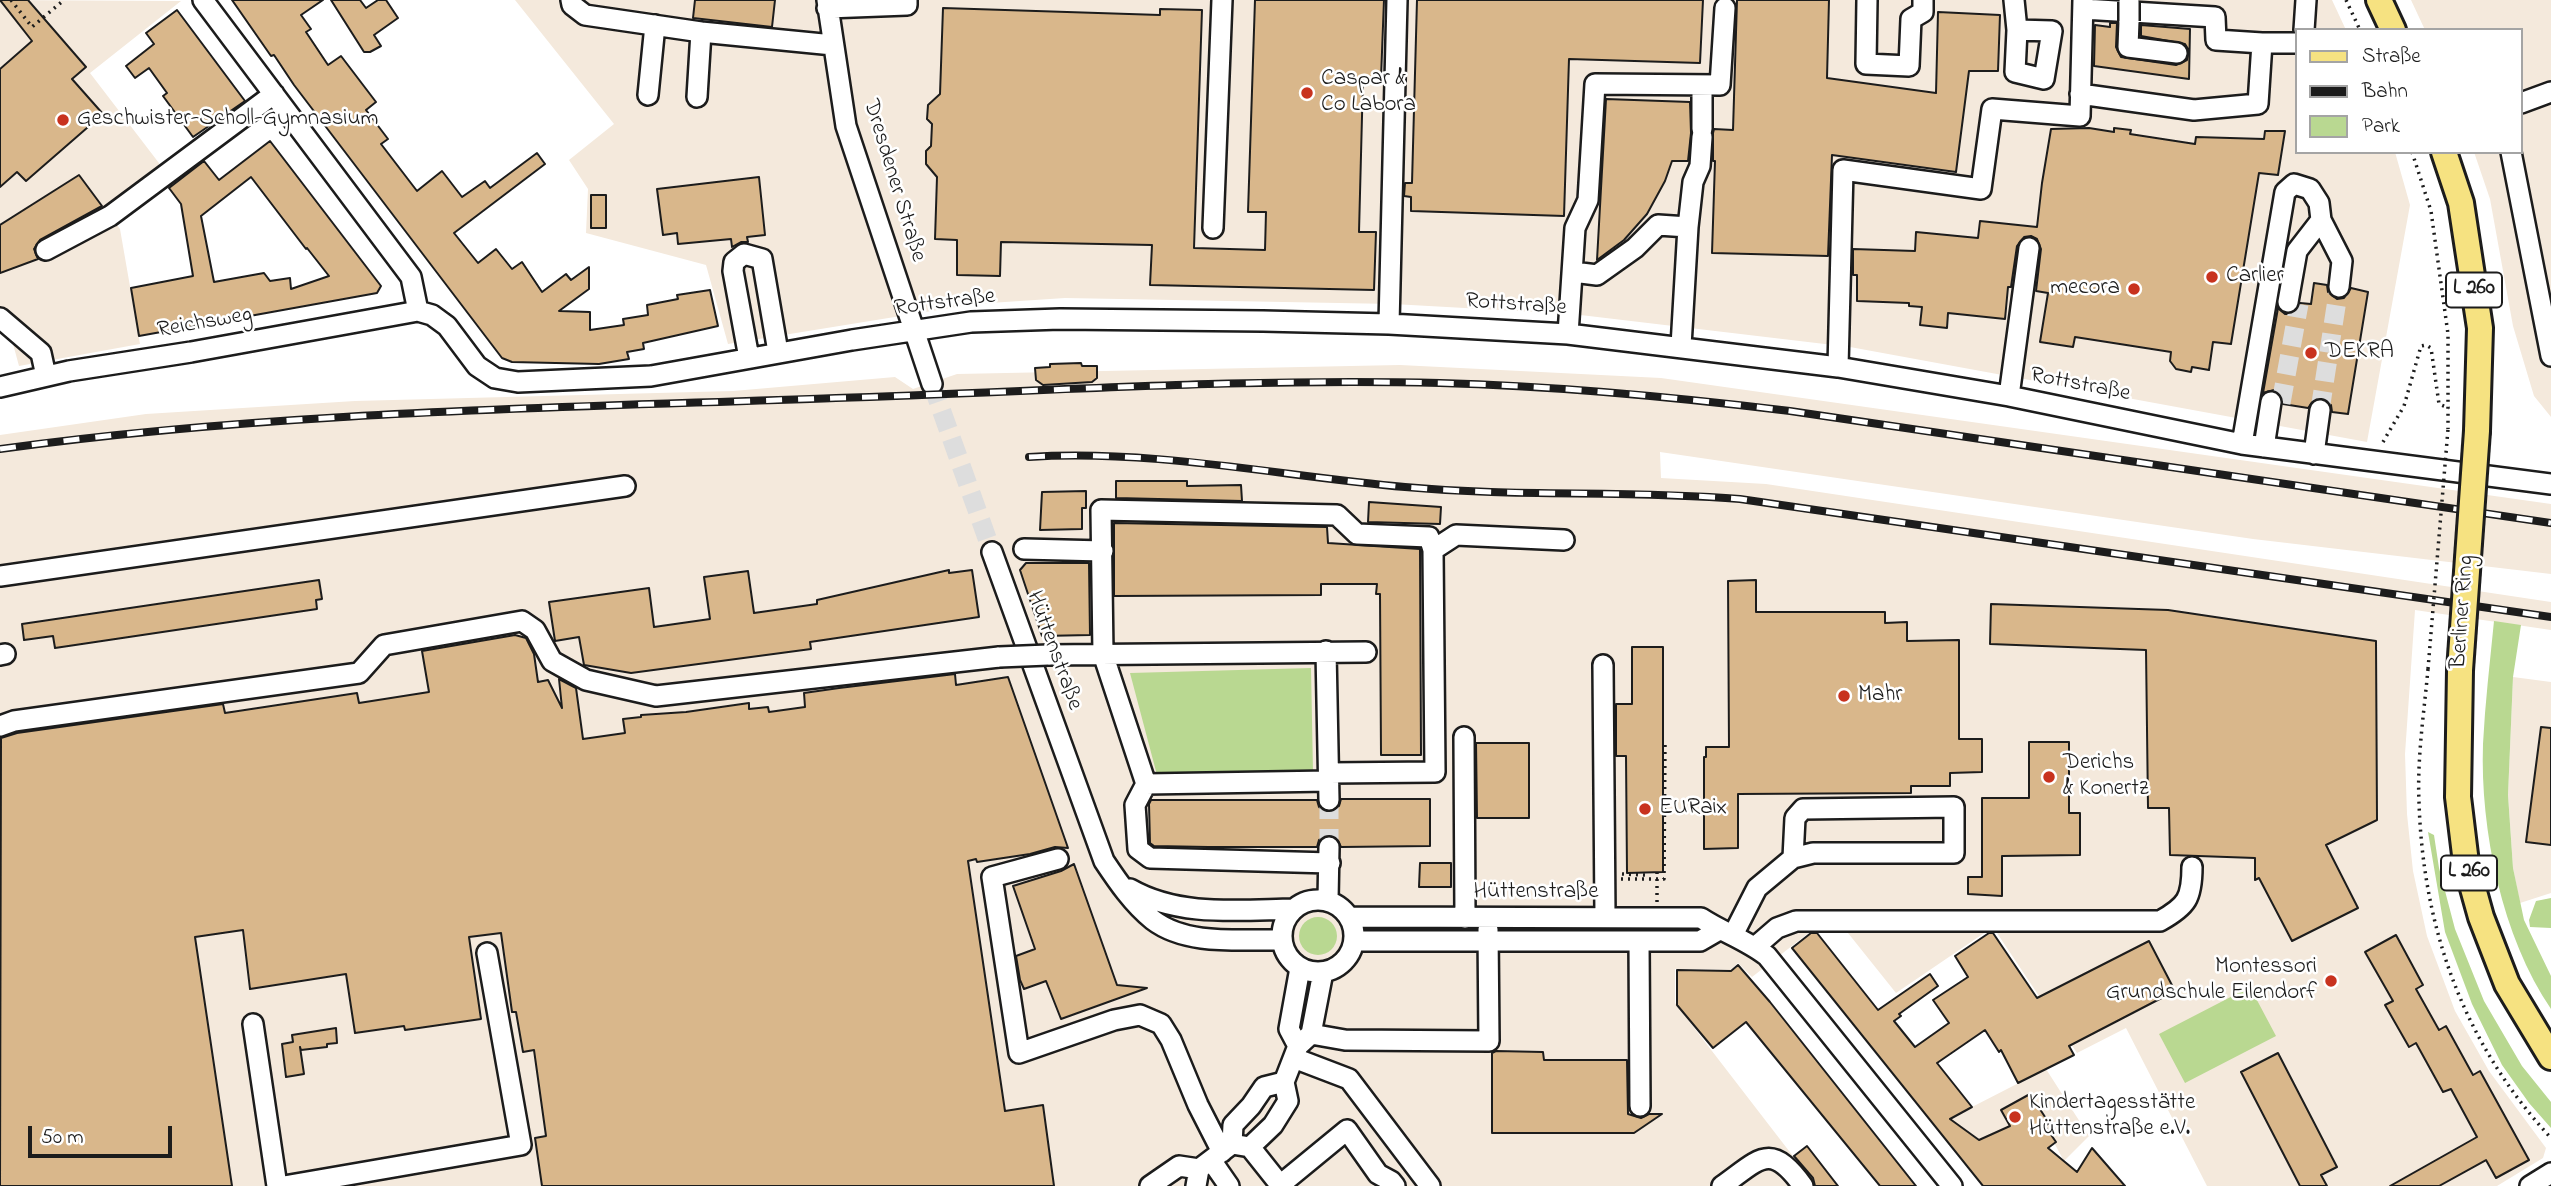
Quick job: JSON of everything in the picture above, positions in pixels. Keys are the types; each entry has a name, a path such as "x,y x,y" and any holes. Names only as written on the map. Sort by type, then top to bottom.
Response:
{"main road":[{"path":"2379,0 2392,28"},
{"name":"Berliner Ring","path":"2445,154 2461,203 2480,328 2477,431 2460,670 2458,797 2466,863 2481,917 2507,985 2551,1057"}],"street":[{"path":"203,0 411,277 418,311"},
{"path":"571,0 572,5 585,15 701,32 833,45"},
{"path":"827,4 907,5 907,0"},
{"path":"1213,228 1222,0"},
{"path":"1389,324 1397,0"},
{"path":"1867,0 1866,64 1909,66 1911,19 1923,12 1923,0"},
{"path":"2014,0 2017,30"},
{"path":"2304,28 2306,0"},
{"name":"Dresdener Straße","path":"827,4 852,146 915,332"},
{"path":"1838,366 1843,170 1981,189 1992,109 2080,116 2083,4 2210,8 2216,17 2217,40 2296,43"},
{"path":"1568,334 1575,228 1588,200 1595,84 1720,85 1725,8"},
{"path":"2129,8 2128,47 2177,52"},
{"path":"649,95 655,25"},
{"path":"697,97 701,32"},
{"path":"2080,94 2194,110 2258,104 2262,43"},
{"path":"1681,346 1688,226 1693,182 1700,166 1702,85"},
{"path":"2523,102 2551,92"},
{"path":"46,250 110,216 274,94"},
{"path":"2511,154 2551,356"},
{"path":"2242,444 2285,192 2294,184 2310,189 2319,203 2331,259 2333,286"},
{"path":"2294,303 2297,251 2321,220"},
{"path":"1573,272 1597,275 1635,248 1658,225 1688,226"},
{"path":"2009,396 2029,248"},
{"path":"749,358 733,271 734,262 744,254 762,259 778,352"},
{"name":"Rottstraße","path":"418,311 447,326 477,366 495,378 518,382 651,376 778,352 971,322 1060,318 1389,324 1568,334 1838,366 2009,396 2242,444 2551,484"},
{"name":"Reichsweg","path":"0,387 46,376 418,311"},
{"path":"0,318 41,353 46,376"},
{"path":"915,332 932,384"},
{"path":"2269,448 2276,403"},
{"path":"2307,453 2314,409"},
{"path":"0,576 625,486"},
{"path":"1146,784 1329,785 1435,772 1433,550 1429,537 1357,534 1336,515 1101,510 1103,654 1146,784 1135,805 1138,849 1150,858 1330,855 1328,900"},
{"path":"1433,550 1456,535 1564,540"},
{"path":"1024,549 1103,551"},
{"name":"Hüttenstraße","path":"992,552 1104,861 1118,882 1154,921 1176,932 1225,939 1281,940"},
{"path":"0,726 14,721 359,673 384,645 522,621 536,630 552,661 586,680 656,696 999,657 1366,652"},
{"path":"1326,651 1329,785"},
{"path":"1603,666 1605,917"},
{"path":"1464,737 1465,918"},
{"path":"1726,932 1757,888 1793,858 1813,853 1954,853 1954,807 1803,809 1795,818 1793,858"},
{"path":"1058,859 992,877 1019,1053 1114,1020 1140,1015 1161,1024 1171,1040 1229,1186"},
{"path":"1755,947 1777,928 1796,921 2160,921 2180,910 2192,888 2192,867"},
{"path":"1118,882 1146,898 1168,906 1194,909 1293,909"},
{"path":"1328,900 1349,917 1354,941 1344,962 1334,969 1311,972 1291,961 1284,951 1282,928 1293,909 1303,902 1328,900"},
{"name":"Hüttenstraße","path":"1349,917 1701,918 1755,947 1781,971 1952,1186"},
{"path":"1301,1046 1345,1040 1489,1041 1488,918"},
{"name":"Hüttenstraße","path":"1354,941 1700,941 1726,932"},
{"path":"1639,941 1640,1106"},
{"path":"284,1186 521,1144 487,954"},
{"path":"1300,968 1289,1029 1301,1046 1349,1079 1430,1186"},
{"path":"1150,1186 1179,1166 1219,1160 1273,1125 1288,1101 1284,1082 1301,1046 1323,972"},
{"path":"253,1024 277,1186"},
{"path":"1219,1160 1233,1125 1264,1087 1284,1082"},
{"path":"1219,1160 1280,1185 1347,1130 1378,1174 1395,1186"},
{"path":"1722,1186 1758,1160 1770,1157 1788,1165 1803,1186"},
{"path":"2530,1186 2551,1173"}],"path":[{"path":"11,0 32,27 64,0"},
{"path":"2346,0 2359,28"},
{"path":"2413,154 2431,211 2448,334 2448,429 2418,800 2423,866 2437,932 2463,1006 2495,1068 2523,1108 2551,1138"},
{"path":"2381,444 2404,406 2421,346 2431,348 2439,404 2449,408"},
{"path":"1604,856 1619,856 1619,879 1664,880 1663,744"},
{"path":"1619,874 1645,875 1645,872"},
{"path":"1657,872 1658,916"}],"shaded area":[{"path":"0,0 181,1 90,73 162,167 110,216 120,229 140,344 19,366 6,318 0,319"},
{"path":"515,0 2332,0 2345,28 2296,28 2296,154 2396,154 2410,205 2367,442 1850,347 1572,314 1393,304 1065,298 975,304 728,344 706,265 586,233 588,189 569,160 614,124"},
{"path":"2411,0 2551,0 2551,417 2534,396 2513,326 2490,199 2475,154 2523,154 2523,28 2424,28"},
{"path":"1400,365 1661,378 2551,504 2551,574 2253,539 1660,452 1661,478 1766,484 2551,602 2551,630 2415,610 2405,754 2413,871 2427,936 2455,1011 2489,1071 2546,1148 2543,1158 2497,1186 2207,1186 2126,1028 2077,1053 1993,927 1896,993 1844,928 1815,928 1752,977 1738,963 1730,970 1675,969 1675,1003 1816,1186 0,1186 0,435 146,414 355,401 733,391 895,377 913,389 957,374"},
{"path":"2513,677 2551,682 2551,893 2520,903 2513,868 2508,795"},
{"name":"Kindertagesstätte Hüttenstraße e.V.","path":"2046,1069 2089,1136 2064,1161 2045,1126 1975,1176 1935,1126"}],"green space":[{"path":"2494,621 2521,625 2513,677 2508,795 2513,868 2524,920 2551,976 2551,1009 2519,949 2507,916 2490,847 2485,812 2483,744"},
{"path":"1311,668 1313,772 1157,775 1130,673"},
{"path":"2428,832 2434,835 2439,868 2455,929 2484,1001 2522,1066 2551,1102 2551,1128 2502,1065 2472,1004 2445,932"},
{"path":"2551,898 2551,928 2530,927 2529,920 2536,901"},
{"path":"1318,917 1332,922 1337,936 1332,950 1318,955 1304,950 1299,936 1304,922"},
{"path":"2250,987 2276,1036 2185,1083 2159,1034"}],"building":[{"path":"0,0 28,0 86,67 72,79 103,114 26,181 17,172 0,187 0,69 32,41"},
{"path":"232,0 323,0 301,15 311,29 306,32 328,65 341,56 376,102 366,110 388,139 381,144 417,191 442,171 462,197 485,181 490,188 537,153 545,164 454,233 478,263 496,249 512,269 522,262 542,292 566,274 571,280 589,267 589,289 559,311 590,312 590,330 624,325 623,319 648,315 647,305 678,299 677,295 710,290 718,326 643,343 644,349 627,352 629,359 599,364 512,362 502,358 274,55 271,56"},
{"path":"331,0 360,0 366,8 378,0 386,0 398,18 374,35 381,46 364,52"},
{"path":"695,0 775,0 772,27 693,18"},
{"path":"1255,0 1384,0 1381,78 1363,78 1359,232 1376,232 1374,290 1150,285 1152,245 1001,242 1000,276 957,275 957,240 935,239 937,177 926,164 926,151 931,146 932,124 927,119 928,105 940,94 943,8 1160,15 1160,9 1202,10 1194,248 1265,250 1266,212 1248,212"},
{"path":"1417,0 1703,0 1700,63 1569,59 1564,216 1411,211 1411,197 1404,196 1405,183 1412,183"},
{"path":"1737,0 1829,0 1827,78 1936,93 1938,12 2000,15 1998,71 1969,71 1956,172 1832,155 1828,256 1712,253 1715,161 1713,133 1714,129 1733,130"},
{"path":"177,10 245,101 193,137 163,96 167,93 149,68 135,78 126,66 154,44 146,33"},
{"path":"2110,23 2117,23 2116,47 2121,57 2176,65 2187,60 2188,49 2185,44 2141,36 2141,25 2190,29 2189,79 2094,66 2095,25 2110,27"},
{"path":"1606,99 1690,102 1691,133 1688,161 1672,161 1665,181 1647,214 1624,240 1597,260"},
{"path":"2089,128 2114,132 2114,128 2131,130 2130,134 2195,144 2196,137 2264,139 2265,131 2285,131 2278,175 2259,173 2231,344 2213,342 2209,370 2192,367 2191,372 2176,369 2170,361 2171,352 2075,337 2073,347 2040,342 2048,293 2036,291 2041,249 2037,239 2031,236 2024,237 2017,246 2011,287 2008,287 2005,319 1948,313 1947,328 1920,325 1922,307 1909,306 1909,303 1857,301 1853,249 1915,251 1916,232 1978,238 1980,221 2037,227 2051,129"},
{"path":"270,141 381,286 377,293 139,336 131,288 193,276 181,204 169,188 204,161 219,180","holes":["251,177 329,276 291,289 290,278 270,281 264,273 214,282 201,216"]},
{"path":"79,175 102,206 40,240 34,249 38,259 0,273 0,225"},
{"path":"759,177 765,235 747,237 748,242 732,247 731,239 678,244 677,233 663,235 657,189"},
{"path":"591,195 606,195 606,228 591,228"},
{"name":"DEKRA","path":"2314,283 2327,285 2328,292 2337,299 2344,298 2351,288 2368,292 2348,414 2332,412 2331,405 2322,398 2315,399 2308,408 2283,404 2282,397 2274,390 2263,393 2278,308 2285,314 2292,314 2300,303 2311,304"},
{"path":"1081,363 1082,366 1097,366 1097,378 1092,382 1043,385 1036,380 1035,368 1050,367 1050,364"},
{"path":"1116,481 1187,481 1187,486 1241,485 1242,501 1116,498"},
{"path":"1086,491 1086,508 1082,508 1082,529 1040,530 1042,492"},
{"path":"1369,502 1441,507 1440,524 1368,522"},
{"path":"1114,523 1327,527 1328,543 1420,549 1421,755 1381,755 1380,594 1376,594 1377,584 1321,584 1321,595 1114,596"},
{"path":"1026,563 1089,563 1090,635 1042,636 1020,570"},
{"path":"949,570 949,573 972,570 979,617 810,642 811,649 631,673 584,665 579,637 555,641 549,602 649,588 654,627 710,619 704,577 748,571 754,613 817,604 817,600"},
{"path":"319,580 322,599 316,600 317,609 55,648 53,636 24,640 22,624"},
{"name":"Mahr","path":"1756,580 1756,612 1885,612 1885,623 1907,622 1907,641 1959,640 1959,739 1982,739 1982,772 1950,773 1950,786 1911,786 1911,793 1738,794 1738,848 1704,849 1706,747 1729,747 1728,581"},
{"path":"1991,604 2168,610 2376,641 2377,820 2326,845 2358,908 2292,941 2259,878 2255,880 2255,858 2170,855 2169,808 2148,808 2146,650 1990,644"},
{"path":"515,635 526,638 534,654 538,682 548,680 562,708 559,679 576,688 583,739 625,733 623,719 641,715 749,703 749,709 768,707 769,712 805,707 804,693 955,674 956,685 1008,677 1068,848 1055,847 1030,854 968,861 1005,1111 1043,1105 1054,1186 542,1186 535,1138 546,1136 534,1050 523,1052 516,1012 512,1012 501,933 469,937 481,1019 405,1030 404,1026 355,1033 346,974 250,989 243,930 195,937 232,1186 0,1186 1,738 17,733 223,704 225,713 357,693 359,703 429,692 422,651"},
{"name":"EURaix","path":"1632,647 1663,647 1663,872 1627,873 1626,756 1616,756 1616,704 1632,704"},
{"path":"2541,727 2551,728 2551,845 2526,842"},
{"name":"Derichs & Konertz","path":"2029,742 2069,742 2069,813 2080,813 2080,855 2002,856 2002,896 1968,894 1968,877 1982,877 1982,798 2029,798"},
{"path":"1476,743 1529,743 1529,818 1477,818"},
{"path":"1341,799 1430,799 1430,846 1341,847 1336,837 1329,835 1319,840 1317,847 1154,846 1150,843 1151,800 1317,800 1319,807 1329,812 1339,806"},
{"path":"1420,863 1451,863 1451,887 1419,887"},
{"path":"1074,864 1117,985 1147,988 1061,1019 1046,981 1024,989 1020,980 1016,956 1035,949 1013,886 1061,871"},
{"path":"1811,933 1817,933 1878,1010 1930,974 1938,986 1899,1014 1901,1016 1894,1021 1915,1047 1949,1023 1933,1000 1968,977 1955,956 1989,933 1993,933 2037,998 2149,941 2175,991 2069,1046 2074,1055 2018,1083 2001,1050 1999,1052 1985,1030 1937,1063 1972,1107 1950,1119 1979,1140 2010,1126 2001,1110 2030,1094 2049,1123 2045,1126 2056,1142 2048,1148 2077,1172 2092,1148 2125,1186 1983,1186 1792,948"},
{"path":"2396,935 2423,985 2416,989 2439,1030 2446,1026 2473,1075 2480,1071 2529,1160 2496,1178 2486,1160 2439,1186 2390,1186 2477,1137 2451,1089 2443,1092 2416,1043 2409,1047 2385,1005 2393,1001 2365,952"},
{"path":"1738,965 1916,1186 1880,1186 1746,1022 1713,1048 1677,1005 1677,970 1731,971"},
{"path":"336,1028 337,1043 301,1050 300,1047 304,1074 286,1077 282,1044 293,1042 292,1035"},
{"path":"1543,1052 1544,1060 1627,1060 1628,1114 1641,1118 1649,1114 1662,1114 1634,1133 1492,1133 1492,1053"},
{"path":"2278,1053 2337,1167 2321,1175 2327,1186 2300,1186 2241,1072"},
{"path":"1807,1146 1838,1186 1815,1186 1813,1178 1794,1156"}],"tunnel":[{"path":"2320,410 2339,287"},
{"path":"2281,403 2299,304"},
{"path":"932,384 992,552"},
{"path":"1329,800 1329,847"}],"railway":[{"path":"0,449 208,426 417,413 1214,384 1440,383 1615,393 1790,411 2551,523"},
{"path":"1029,457 1170,460 1447,490 1740,499 2551,617"}],"place":[{"name":"Caspar & Co Labora","path":"1307,93"},
{"name":"Geschwister-Scholl-Gymnasium","path":"63,120"},
{"name":"Carlier","path":"2212,277"},
{"name":"mecora","path":"2134,289"},
{"name":"DEKRA","path":"2311,353"},
{"name":"Mahr","path":"1844,696"},
{"name":"Derichs & Konertz","path":"2049,777"},
{"name":"EURaix","path":"1645,809"},
{"name":"Montessori Grundschule Eilendorf","path":"2331,981"},
{"name":"Kindertagesstätte Hüttenstraße e.V.","path":"2015,1117"}]}
